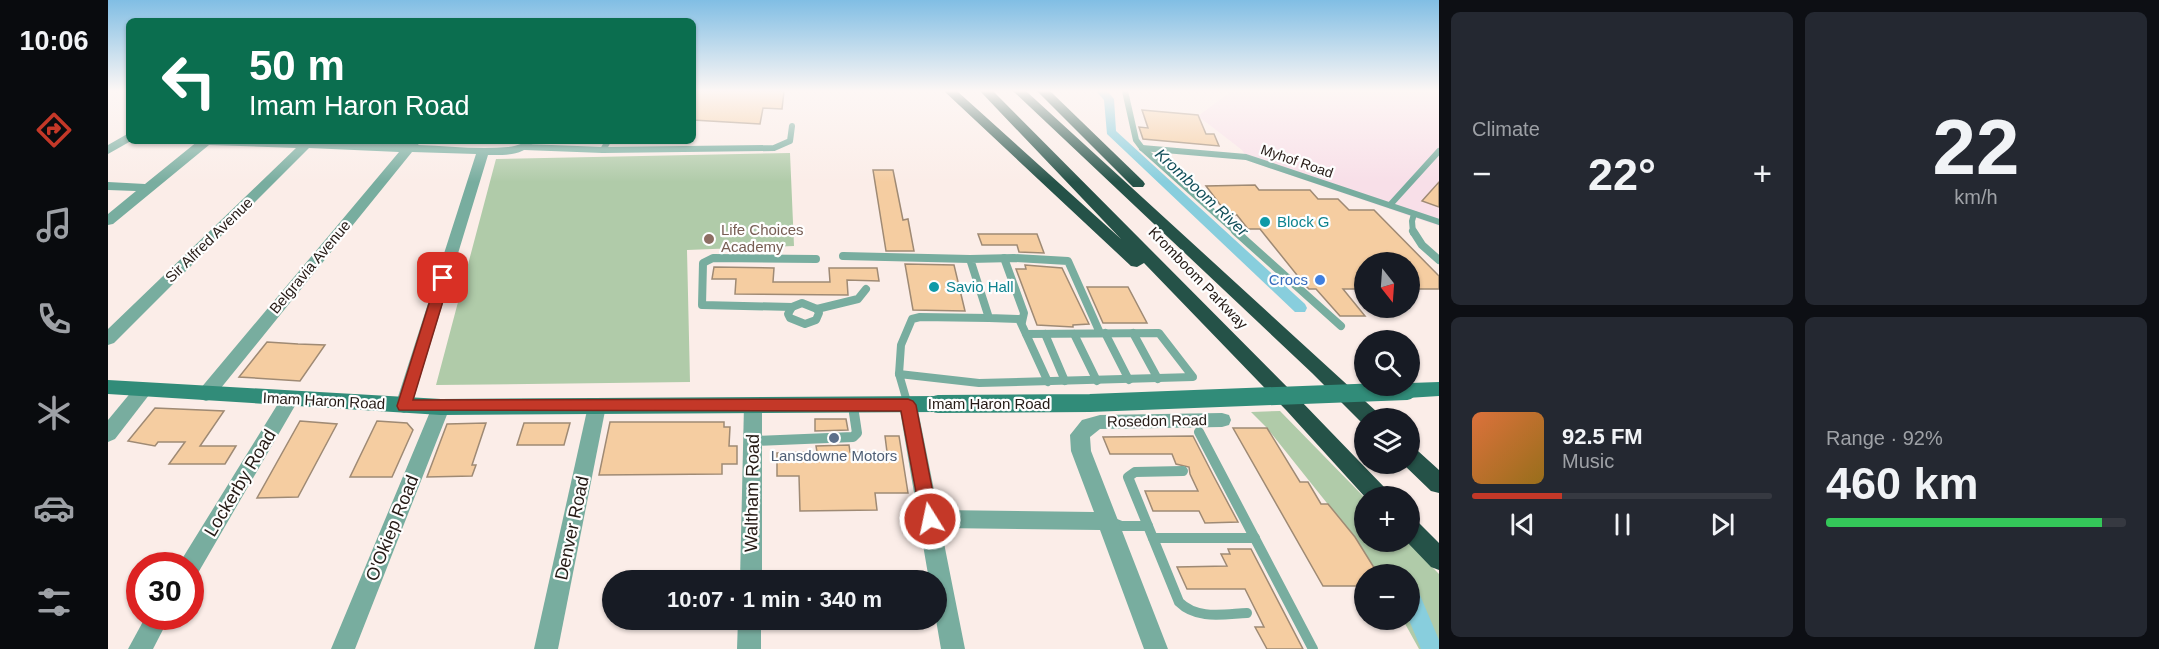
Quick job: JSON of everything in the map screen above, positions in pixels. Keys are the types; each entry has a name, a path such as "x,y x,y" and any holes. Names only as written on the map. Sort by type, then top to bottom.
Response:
{"highway":[{"path":"984,121 1128,253 1333,451"},
{"name":"Kromboom Parkway","path":"1016,121 1293,405 1333,451 1368,486"},
{"name":"Kromboom Parkway","path":"1052,121 1360,408"},
{"path":"1074,121 1243,285 1319,368"},
{"path":"1420,466 1439,484"},
{"path":"1420,539 1439,559"}],"street":[{"path":"108,150 126,140"},
{"path":"108,221 202,144"},
{"name":"Sir Alfred Avenue","path":"108,339 307,144"},
{"path":"360,144 412,145 483,151 523,146"},
{"name":"Belgravia Avenue","path":"206,394 412,145"},
{"path":"404,406 483,151"},
{"path":"108,186 148,188"},
{"name":"Imam Haron Road","path":"108,387 441,407 1090,403 1439,389"},
{"path":"108,434 143,390"},
{"name":"Lockerby Road","path":"198,552 290,399"},
{"name":"Waltham Road","path":"750,570 753,405"},
{"path":"908,405 953,649"},
{"name":"Denver Road","path":"546,649 597,406"},
{"name":"O'Okiep Road","path":"343,649 441,407"},
{"name":"Rosedon Road","path":"1156,649 1080,445 1080,435 1085,428 1100,422 1222,420"},
{"path":"930,519 1108,521"},
{"path":"140,649 151,630"},
{"path":"749,649 750,630"}],"lane":[{"path":"1132,121 1136,140 1143,148 1341,326"},
{"path":"523,146 603,150 774,148 790,141 792,126"},
{"path":"603,150 606,144"},
{"name":"Myhof Road","path":"1143,148 1246,157 1439,222"},
{"path":"1390,205 1439,151"},
{"path":"1414,214 1410,223 1412,233 1439,260"},
{"path":"843,256 1062,259 1070,263 1076,284 1129,380"},
{"path":"816,260 712,258 703,263 702,305 792,307 802,303 817,309"},
{"path":"1004,258 1024,313 1022,322 1026,334 1048,382"},
{"path":"970,259 989,318"},
{"path":"817,309 826,304 859,300 866,289"},
{"path":"792,307 788,314 790,318 805,324 816,320 817,309"},
{"path":"908,405 899,374 898,361 907,328 912,319 920,317 1016,318 1022,322"},
{"path":"1132,333 1158,379"},
{"path":"899,374 979,383 1129,380 1190,378 1193,376 1161,334 1026,334"},
{"path":"1045,334 1065,381"},
{"path":"1074,334 1097,381"},
{"path":"752,441 853,437 856,433 853,405"},
{"path":"1199,432 1313,649"},
{"path":"1183,471 1129,474 1129,480 1179,602 1186,610 1196,613 1247,613"},
{"path":"1108,521 1121,526 1148,526"},
{"path":"1153,538 1255,537"}],"shaded area":[{"path":"1205,121 1439,121 1439,226 1249,161 1242,150"}],"green space":[{"path":"790,153 794,246 687,250 690,382 436,385 496,159"},
{"path":"1280,411 1354,487 1354,537 1267,428 1251,412"},
{"path":"1364,552 1418,552 1439,574 1439,649 1419,649 1409,630 1420,630 1420,564 1372,564"}],"building":[{"path":"715,121 761,121 760,124"},
{"path":"1146,121 1201,121 1206,134 1214,134 1219,146 1143,139 1139,127 1148,128"},
{"path":"873,170 893,170 903,220 908,219 914,251 886,251"},
{"path":"1439,182 1439,207 1422,201"},
{"path":"1255,185 1259,190 1310,190 1318,199 1338,199 1349,210 1374,210 1415,252 1354,252 1354,289 1343,289 1354,302 1354,316 1340,316 1316,289 1309,289 1305,285 1260,229 1248,229 1237,215 1228,215 1206,186"},
{"path":"978,234 1037,234 1044,253 1019,252 1017,245 982,245"},
{"path":"1420,257 1439,276 1439,289 1420,289"},
{"name":"Savio Hall","path":"905,264 954,265 965,311 913,310"},
{"path":"1025,265 1062,268 1089,324 1073,325 1073,327 1037,325 1016,269 1026,269"},
{"path":"714,267 774,268 773,282 830,282 829,268 877,268 879,281 847,280 848,295 735,294 736,279 712,279"},
{"path":"1087,287 1128,287 1147,323 1103,323"},
{"path":"267,342 325,345 300,381 239,377"},
{"path":"155,408 224,411 200,446 236,446 225,464 169,464 185,442 158,442 155,446 128,441"},
{"path":"815,419 846,419 848,430 815,431"},
{"path":"300,421 337,424 298,497 257,498"},
{"path":"377,421 407,423 413,430 392,477 350,477"},
{"path":"610,422 724,422 724,427 730,427 729,446 737,446 737,464 722,464 722,474 599,475"},
{"path":"486,423 472,465 476,465 472,476 427,477 447,424"},
{"path":"524,423 570,423 564,445 517,445"},
{"path":"1233,428 1267,428 1300,482 1308,482 1321,504 1328,504 1354,536 1354,552 1364,552 1372,564 1354,564 1354,586 1323,586"},
{"path":"885,436 899,436 908,493 875,493 877,510 800,511 799,476 777,476 777,453 817,452 816,446 849,445 850,452 887,452"},
{"path":"1193,436 1238,522 1205,523 1199,511 1153,511 1145,491 1198,491 1189,467 1176,464 1172,454 1110,454 1103,437"},
{"path":"1228,549 1251,549 1303,649 1267,649 1255,627 1264,627 1245,589 1187,589 1177,567 1227,566 1221,554 1230,554"}],"waterway":[{"name":"Kromboom River","path":"1110,121 1111,132 1300,308"},
{"name":"Kromboom River","path":"1420,620 1432,649"}],"place":[{"name":"Block G","path":"1265,222"},
{"name":"Life Choices Academy","path":"709,239"},
{"name":"Crocs","path":"1320,280"},
{"name":"Savio Hall","path":"934,287"},
{"name":"Lansdowne Motors","path":"834,438"}],"route":[{"path":"443,278 404,406 908,405 930,519"}]}
